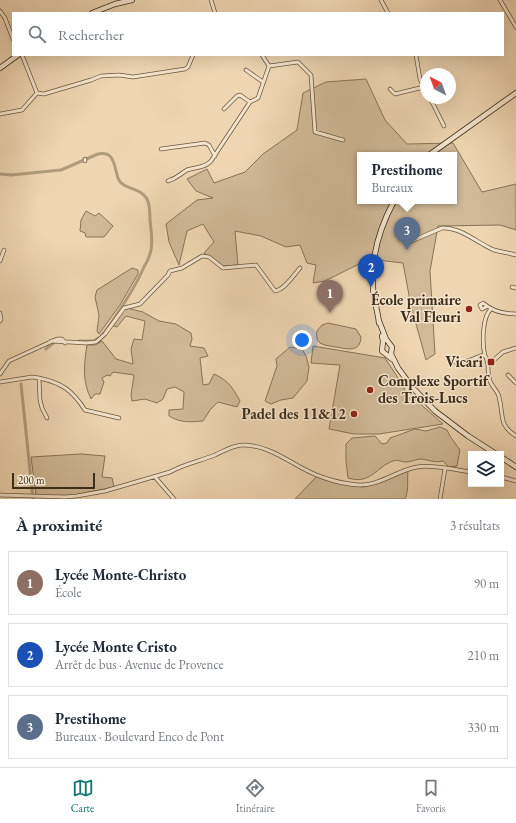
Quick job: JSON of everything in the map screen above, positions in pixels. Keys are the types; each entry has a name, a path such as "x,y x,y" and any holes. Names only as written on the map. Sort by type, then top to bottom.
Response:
{"main road":[{"path":"94,12 105,7 132,0"},
{"path":"0,68 17,56"},
{"path":"433,152 516,93"},
{"path":"392,204 385,218 375,253 373,278 374,301 383,339 381,349 383,352 388,352 410,384 435,411 463,433 491,451"},
{"path":"379,321 386,339 392,348 388,352"},
{"path":"383,345 386,343 390,344"},
{"path":"504,459 516,467"}],"street":[{"path":"211,0 215,12"},
{"path":"381,0 387,12"},
{"path":"500,0 516,27"},
{"path":"0,11 5,18 12,36"},
{"path":"512,19 516,17"},
{"path":"22,56 37,93"},
{"path":"37,93 44,94 104,76 133,77 185,69 188,67 193,56"},
{"path":"263,56 269,66"},
{"path":"416,56 420,79"},
{"path":"269,66 298,62 308,71 311,75 313,86 315,132 343,140"},
{"path":"168,181 176,178 188,170 206,166 215,156 250,102 258,98 269,66"},
{"path":"246,70 263,82"},
{"path":"390,89 395,94 420,88"},
{"path":"0,114 22,110 37,93"},
{"path":"224,109 237,96 240,95 250,102"},
{"path":"433,104 444,126"},
{"path":"161,149 205,143 209,145 215,156"},
{"path":"407,243 442,228 448,227 456,229 493,250 516,254"},
{"path":"0,261 4,250"},
{"path":"0,374 8,361 57,339 92,343 100,340 124,308 140,304 161,283 170,271 182,268 202,256 209,257 223,268 256,265 273,290 277,292 300,268"},
{"path":"512,287 516,288"},
{"path":"486,307 506,314 516,314"},
{"path":"491,309 485,319 483,339 488,365 488,375 490,382 500,397 504,426 516,436"},
{"path":"0,313 2,319 0,321"},
{"path":"488,365 503,352 516,348"},
{"path":"455,362 470,361 481,356 486,356"},
{"path":"508,375 516,383"},
{"path":"0,382 32,377 39,378 63,386 76,396 84,410 119,418"},
{"path":"39,378 40,400 47,418"},
{"path":"0,495 66,498 92,494 155,477 215,455 226,449 243,445 256,447 277,454 317,475 356,485 372,483 415,467 424,466 468,472"},
{"path":"440,499 445,469"},
{"path":"155,477 174,499"},
{"path":"504,477 516,481"}],"shaded area":[{"path":"366,79 385,120 407,144 453,143 482,192 516,184 516,230 500,225 438,226 430,271 435,354 426,360 411,306 403,263 369,259 325,281 313,283 316,265 307,263 300,245 286,247 261,236 235,231 238,265 223,266 204,253 214,242 203,224 187,231 179,265 169,242 166,224 197,200 213,198 196,191 187,179 207,169 214,183 245,172 263,154 297,130 303,93 326,82"},
{"path":"86,211 95,216 99,213 113,226 104,237 86,237 85,233 80,231 81,220"},
{"path":"132,268 138,270 138,274 120,305 99,334 97,331 99,315 95,297 97,290"},
{"path":"127,308 143,312 159,321 176,324 191,333 192,339 190,346 204,348 208,356 200,358 203,385 209,384 214,374 223,379 232,388 240,401 237,407 218,402 210,410 203,421 190,422 177,420 169,416 169,410 183,409 184,392 175,387 167,389 163,399 157,403 145,399 132,401 131,395 134,375 113,372 110,376 107,375 102,378 104,382 100,394 95,394 91,399 85,379 87,345 95,345 102,341 116,359 133,364 131,349 134,339 142,340 145,321 126,316 117,327 113,326 121,312"},
{"path":"328,323 356,329 361,337 358,346 353,349 349,349 328,346 320,343 317,338 317,331 322,325"},
{"name":"Complexe Sportif des Trois-Lucs","path":"313,346 385,358 404,387 405,396 417,401 443,424 379,434 354,434 329,429 340,365 311,363"},
{"path":"290,347 302,349 306,356 309,367 307,381 293,398 281,400 271,404 265,401 277,366 276,359"},
{"path":"440,427 447,430 460,450 457,466 449,467 443,461 435,462 421,459 406,462 395,460 368,477 356,480 348,478 346,444 352,438 375,436 382,444 387,443 390,438 415,429 426,431"},
{"path":"81,454 105,456 102,477 112,478 114,487 65,496 36,495 31,457"},
{"path":"408,471 405,499 295,499 317,476 336,483 363,487"}],"waterway":[{"path":"0,174 11,175 61,170 98,154 104,153 113,160 120,182 123,185 140,192 147,199 150,209 152,239 151,252 147,261 130,294 101,337 93,341 79,341"},
{"path":"46,349 56,341"},
{"path":"21,384 33,499"}],"place":[{"name":"Prestihome","path":"407,250"},
{"name":"Lycée Monte Cristo","path":"371,287"},
{"name":"École primaire Val Fleuri","path":"469,309"},
{"name":"Lycée Monte-Christo","path":"330,313"},
{"name":"Vicari","path":"491,362"},
{"name":"Complexe Sportif des Trois-Lucs","path":"370,390"},
{"name":"Padel des 11&12","path":"354,414"}]}
